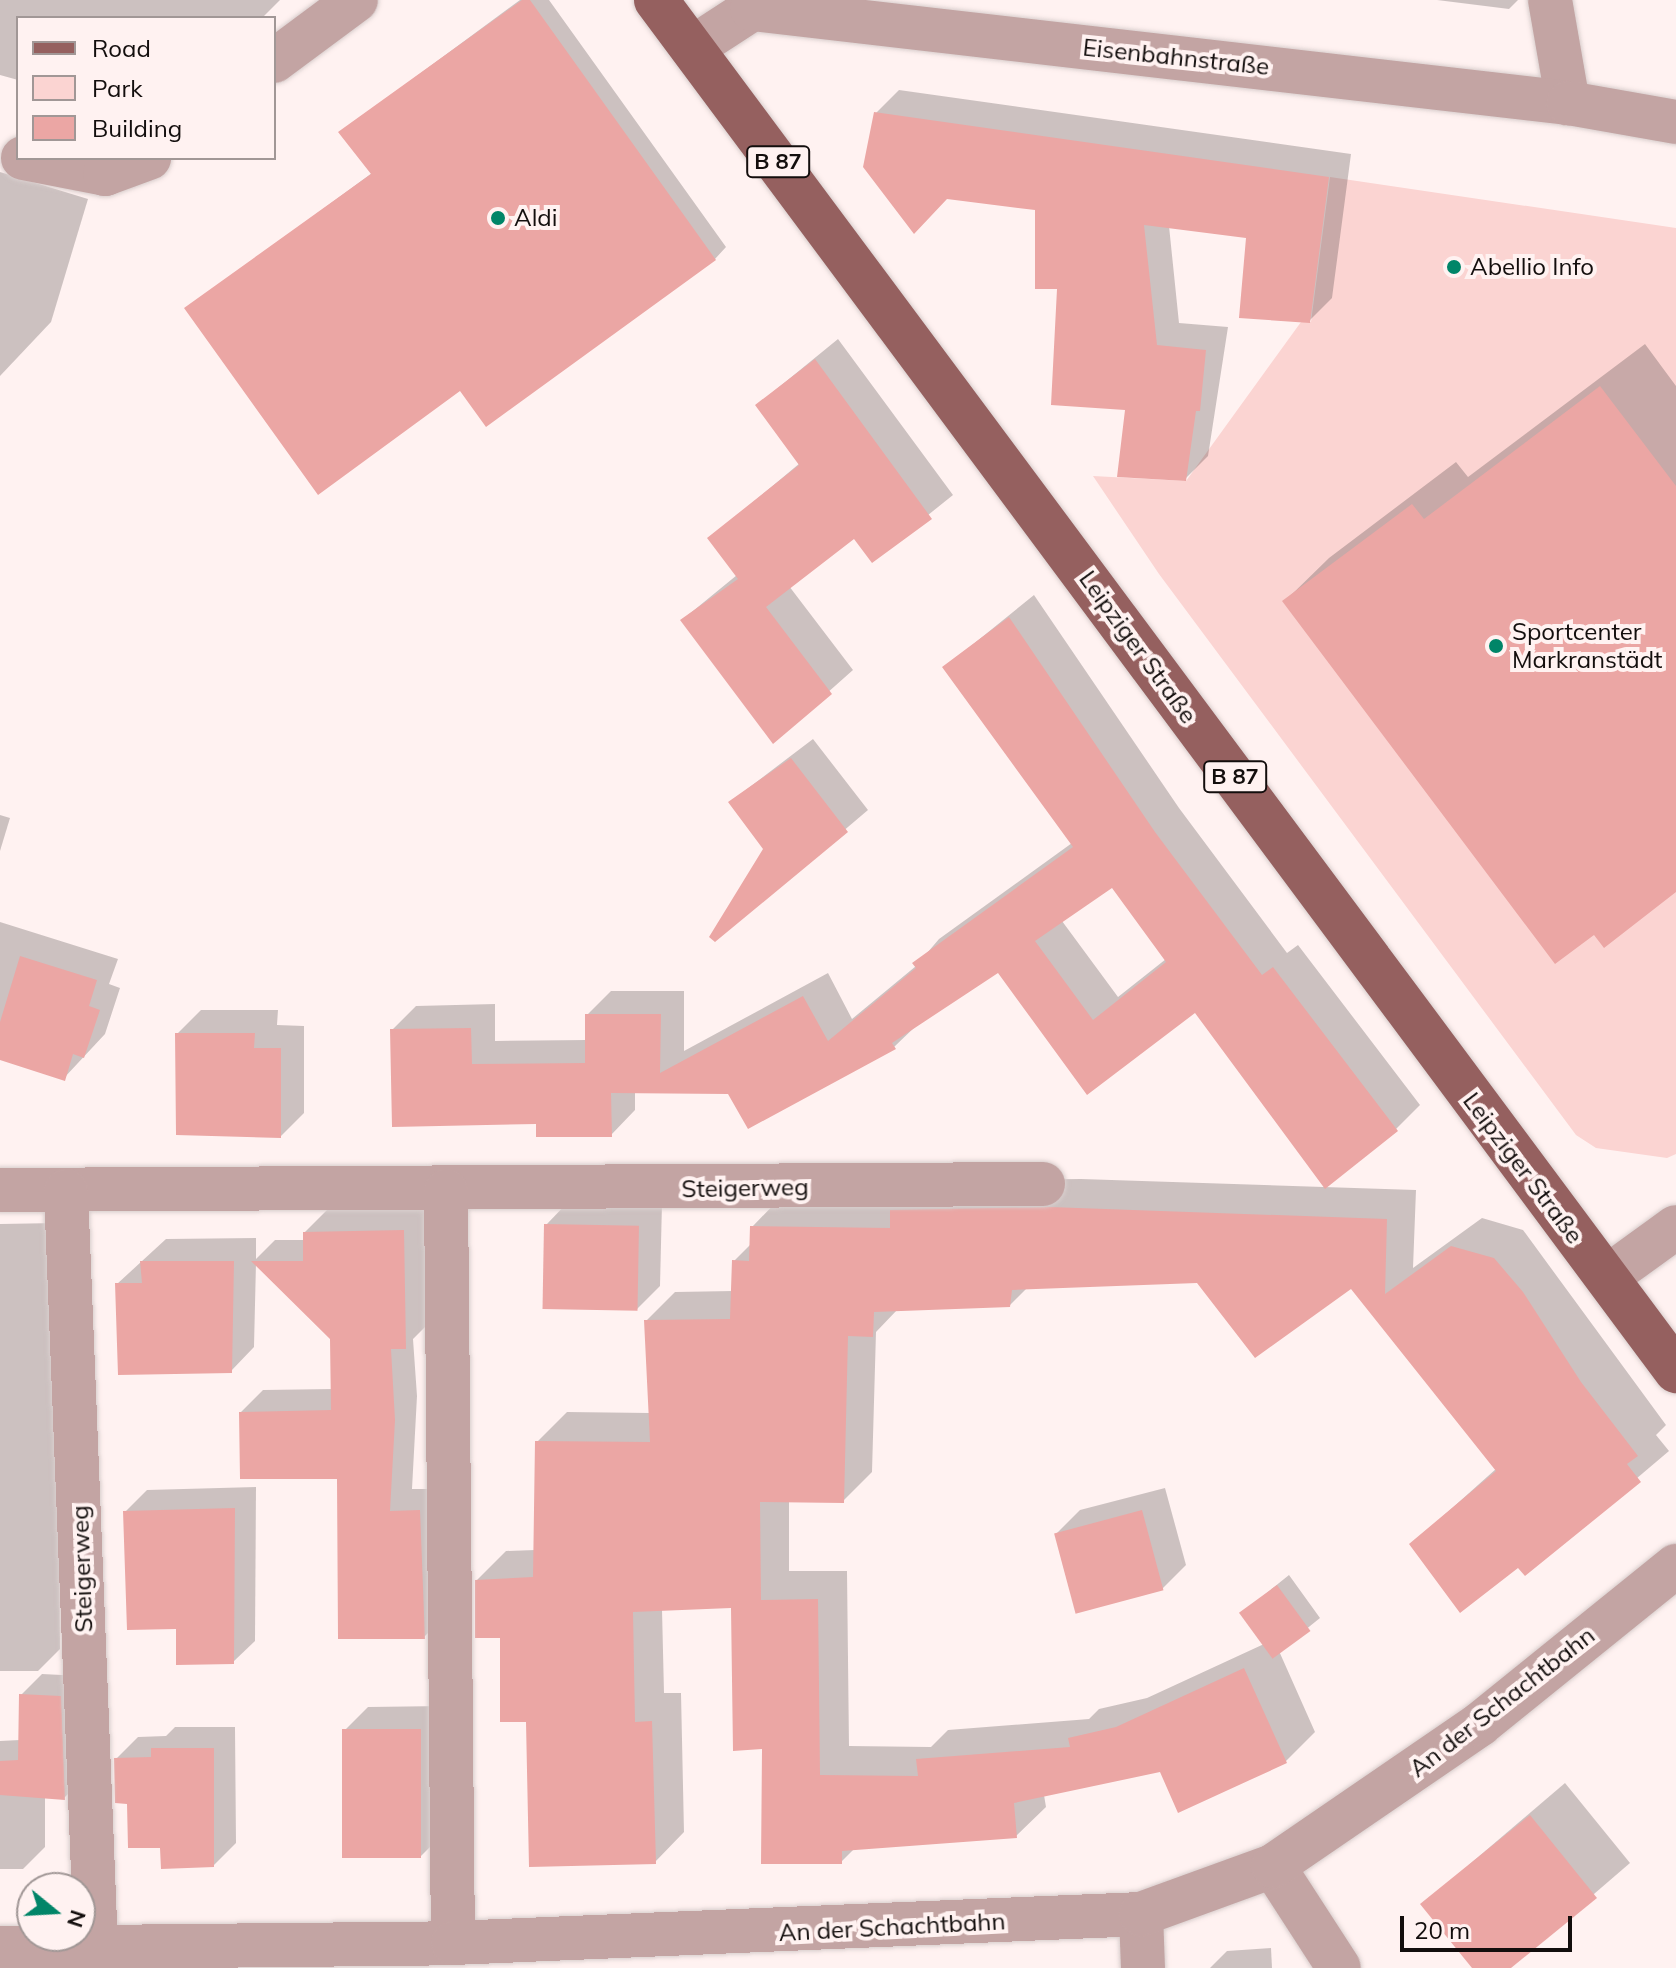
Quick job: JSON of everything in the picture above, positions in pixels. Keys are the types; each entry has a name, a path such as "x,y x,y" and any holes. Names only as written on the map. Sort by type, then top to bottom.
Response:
{"main road":[{"name":"Leipziger Straße","path":"656,0 1676,1371"}],"street":[{"path":"276,60 356,0"},
{"path":"1550,0 1568,103"},
{"name":"Eisenbahnstraße","path":"692,48 752,9 1568,103 1676,122"},
{"path":"35,160 105,174 144,160"},
{"name":"Steigerweg","path":"0,1190 446,1191 1043,1184"},
{"name":"Steigerweg","path":"66,1191 93,1872"},
{"path":"446,1191 453,1943"},
{"path":"1607,1277 1676,1227"},
{"name":"An der Schachtbahn","path":"96,1947 453,1943 1141,1914 1273,1866 1480,1724 1676,1566"},
{"path":"1273,1866 1339,1968"},
{"path":"1141,1914 1143,1968"}],"green space":[{"path":"1330,177 1676,228 1676,1154 1667,1158 1596,1148 1576,1135 1159,574 1093,476 1186,481 1301,322 1311,322"}],"building":[{"name":"Aldi","path":"522,0 530,0 716,260 486,427 460,391 318,495 184,308 371,174 338,132"},
{"path":"874,112 1329,177 1310,323 1239,318 1246,238 1144,225 1157,345 1206,350 1200,411 1196,411 1186,481 1117,477 1125,410 1051,405 1057,289 1035,289 1035,210 947,199 914,234 863,167"},
{"path":"815,359 932,519 872,563 854,539 766,607 832,694 773,744 680,620 738,579 707,538 799,465 755,405"},
{"name":"Sportcenter Markranstädt","path":"1600,386 1676,486 1676,892 1604,948 1594,935 1555,964 1282,601 1412,504 1424,519"},
{"path":"1009,617 1155,832 1262,975 1273,967 1398,1131 1325,1189 1195,1013 1087,1095 998,973 892,1043 896,1049 748,1129 728,1094 611,1093 612,1137 536,1137 536,1124 392,1127 390,1029 471,1028 472,1064 585,1063 585,1014 661,1014 660,1073 803,996 828,1041 916,968 912,963 1073,847 942,667","holes":["1112,888 1166,962 1093,1020 1035,941"]},
{"path":"791,758 848,832 715,942 709,937 763,849 728,802"},
{"path":"20,956 97,980 89,1006 100,1010 84,1058 73,1054 65,1081 0,1060 0,1022"},
{"path":"175,1033 255,1033 254,1048 281,1048 281,1138 176,1135"},
{"path":"1050,1207 1387,1219 1385,1294 1451,1246 1494,1258 1523,1292 1581,1382 1638,1456 1627,1464 1641,1482 1525,1576 1518,1568 1460,1613 1409,1544 1496,1471 1351,1289 1255,1358 1197,1283 1012,1290 1010,1307 874,1312 873,1337 848,1336 844,1503 760,1502 761,1600 818,1599 820,1775 918,1776 916,1759 1070,1747 1068,1738 1116,1727 1244,1668 1287,1763 1178,1813 1160,1772 1014,1803 1017,1838 842,1851 842,1864 761,1864 762,1749 733,1751 731,1608 633,1612 635,1722 652,1721 656,1864 529,1867 526,1722 500,1722 500,1638 475,1638 475,1580 533,1577 535,1441 650,1442 644,1320 730,1319 732,1260 749,1261 750,1226 890,1228 890,1210"},
{"path":"544,1224 639,1226 638,1311 543,1309"},
{"path":"404,1230 406,1349 391,1349 395,1420 390,1511 420,1510 425,1639 338,1639 337,1479 240,1479 239,1412 331,1410 330,1339 251,1261 303,1261 303,1232"},
{"path":"140,1261 234,1261 232,1373 118,1375 115,1283 142,1283"},
{"path":"235,1508 234,1664 176,1665 176,1629 127,1630 123,1511"},
{"path":"1142,1510 1163,1590 1076,1614 1054,1534"},
{"path":"1277,1585 1311,1631 1272,1659 1239,1613"},
{"path":"19,1694 61,1696 65,1800 0,1795 0,1761 18,1760"},
{"path":"342,1729 421,1729 421,1858 342,1858"},
{"path":"151,1748 214,1748 214,1867 161,1869 160,1848 128,1848 127,1804 115,1803 114,1758 151,1757"},
{"path":"1530,1815 1597,1898 1511,1968 1472,1968 1420,1904"}],"place":[{"name":"Aldi","path":"498,218"},
{"name":"Abellio Info","path":"1454,267"},
{"name":"Sportcenter Markranstädt","path":"1496,646"}]}
